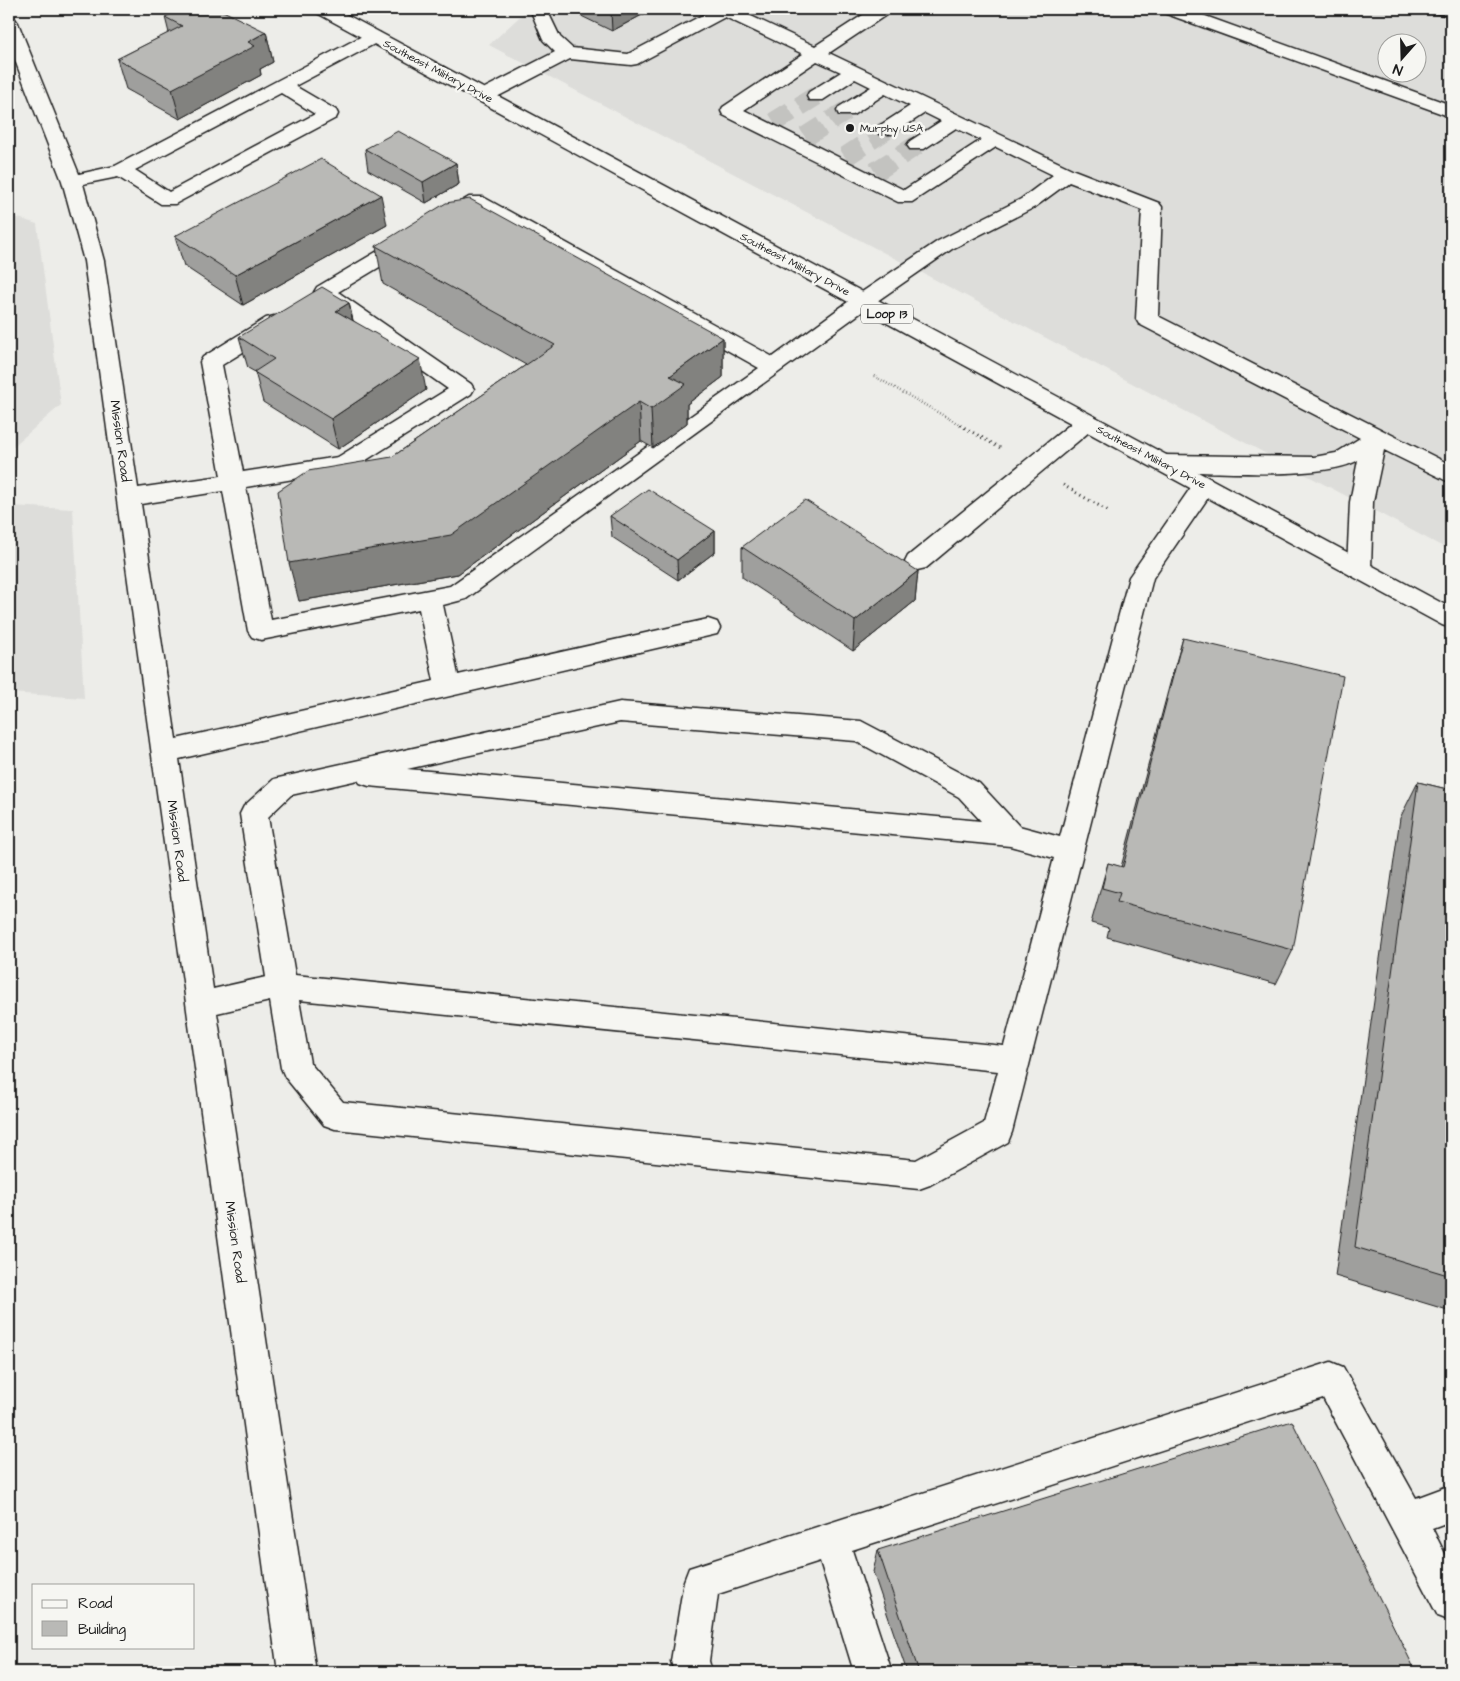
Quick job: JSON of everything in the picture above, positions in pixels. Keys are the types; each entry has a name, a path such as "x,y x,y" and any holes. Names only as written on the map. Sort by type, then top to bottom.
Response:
{"street":[{"name":"Southeast Military Drive","path":"323,9 1451,619"},
{"path":"540,9 538,10 552,40 567,54"},
{"path":"484,96 567,54 631,60 726,9 1067,174 1152,207 1147,319 1451,475"},
{"path":"883,9 730,111 769,125 800,140 870,175 906,198 995,139"},
{"path":"1170,9 1451,111"},
{"path":"1441,9 1451,11"},
{"name":"Mission Road","path":"9,23 72,181 94,261 297,1672"},
{"path":"72,181 122,170 374,37"},
{"path":"816,96 854,72"},
{"path":"122,170 168,200 329,114 281,85"},
{"path":"846,111 885,86"},
{"path":"886,130 925,105"},
{"path":"917,145 955,120"},
{"path":"774,367 476,201 211,362 261,631 457,593 774,367 863,301 945,246 1028,203 1067,174"},
{"path":"128,498 344,464 463,390 308,302"},
{"path":"917,562 1087,422"},
{"path":"1162,463 1314,465 1343,459 1376,436"},
{"path":"1358,569 1360,499 1367,462 1376,436"},
{"path":"1010,835 969,790 861,731 620,712 283,786 254,814 296,1068 335,1115 919,1175 997,1132 1014,1060 1141,577 1204,486"},
{"path":"429,598 448,687"},
{"path":"164,752 708,628"},
{"path":"342,773 1010,835 1070,851"},
{"path":"201,1004 282,986 1014,1060"},
{"path":"693,1672 690,1661 702,1581 1331,1379 1408,1519 1451,1603"},
{"path":"1408,1519 1451,1504"},
{"path":"831,1539 873,1672"}],"path":[{"path":"874,376 1110,512"}],"shaded area":[{"path":"528,9 1451,9 1451,551 489,45"},
{"path":"9,215 37,224 61,405 9,450"},
{"path":"9,506 73,509 84,698 9,693"}],"building":[{"path":"181,9 219,9 266,32 248,42 255,46 172,89 117,59 182,26 165,17"},
{"path":"398,131 456,163 423,182 365,149"},
{"path":"321,159 381,195 235,275 175,236"},
{"path":"470,199 723,338 670,376 686,384 651,409 639,402 451,535 289,563 278,491 308,471 392,457 555,345 376,246 446,203"},
{"path":"322,287 349,303 336,311 420,359 331,419 254,372 274,359 239,337"},
{"path":"648,489 715,531 677,560 610,516"},
{"path":"805,500 918,571 855,621 742,547"},
{"path":"1183,638 1343,676 1293,950 1117,902 1120,893 1102,888 1108,863 1123,867"},
{"path":"1418,782 1451,790 1451,1276 1355,1247"},
{"path":"1292,1421 1416,1672 919,1672 878,1550"}],"tunnel":[{"path":"774,122 816,96"},
{"path":"805,137 846,111"},
{"path":"845,157 886,130"},
{"path":"875,172 917,145"}],"place":[{"name":"Murphy USA","path":"850,128"}]}
